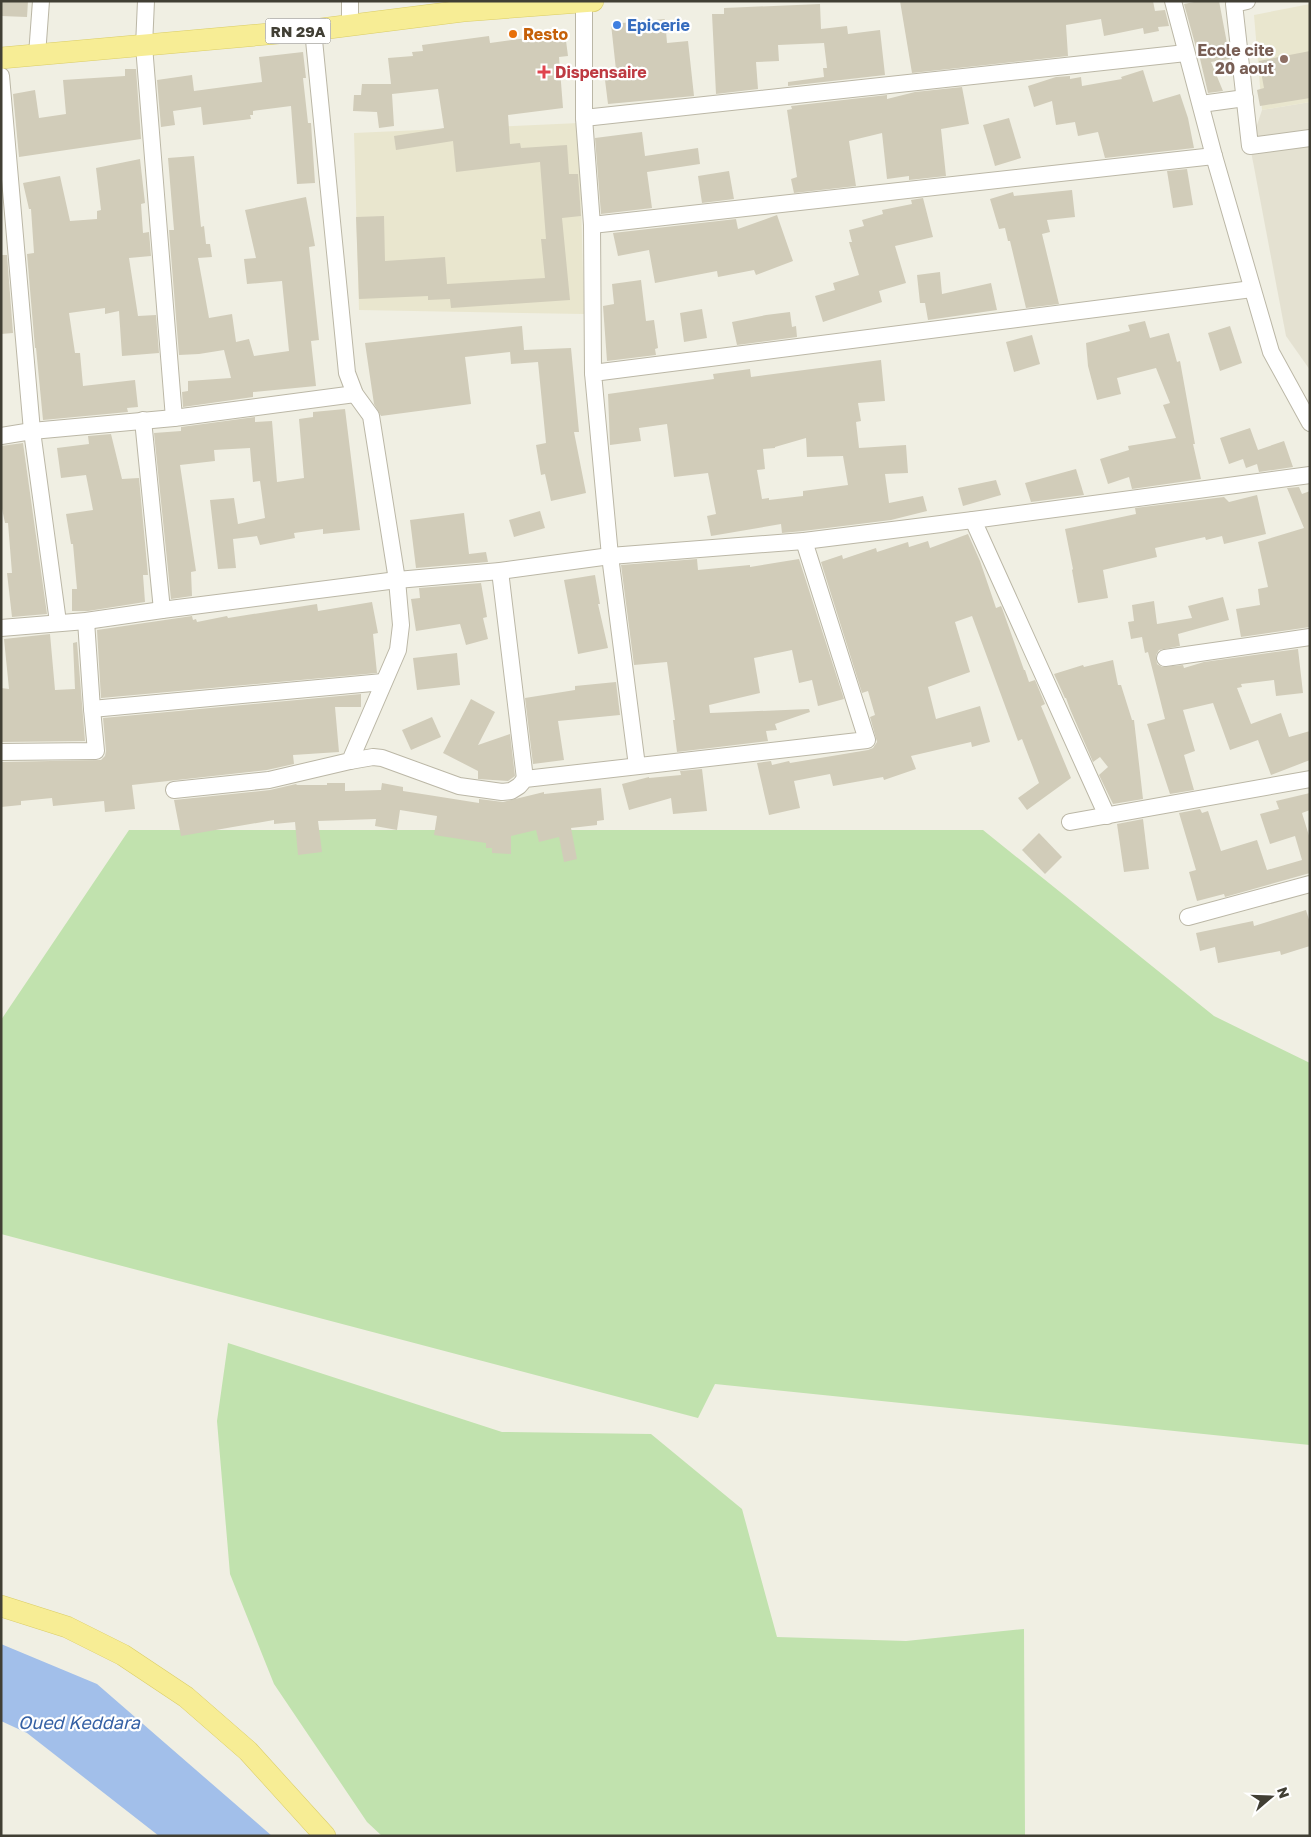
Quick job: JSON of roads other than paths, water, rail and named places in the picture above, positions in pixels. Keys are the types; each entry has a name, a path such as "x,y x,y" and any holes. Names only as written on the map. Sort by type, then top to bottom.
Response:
{"main road":[{"name":"RN 29A","path":"1,58 350,26 459,6 589,2"},
{"path":"1,1606 67,1626 123,1655 186,1697 248,1751 325,1836"}],"street":[{"path":"37,55 40,1"},
{"path":"146,1 144,46 174,418"},
{"path":"350,1 350,26"},
{"path":"1173,1 1214,156 1271,352 1310,423"},
{"path":"1247,1 1234,4 1250,146 1310,138"},
{"path":"589,2 584,118 592,225 593,373 610,556 637,766"},
{"path":"313,30 347,373 355,394 371,416 397,580 401,626 398,650 350,761"},
{"path":"584,118 1186,53"},
{"path":"1,76 32,431 58,622"},
{"path":"1201,104 1245,98"},
{"path":"592,225 1214,156"},
{"path":"593,373 1252,289"},
{"path":"1,436 32,431 174,418 355,394"},
{"path":"143,420 162,610"},
{"path":"1,628 86,621 397,580 500,571 610,556 804,541 1310,475"},
{"path":"973,520 1106,816"},
{"path":"174,790 269,780 373,757 382,758 459,786 502,792 511,791 525,779 867,740 804,541"},
{"path":"500,571 525,779"},
{"path":"1,752 96,751 86,621"},
{"path":"1165,658 1310,637"},
{"path":"92,709 383,682"},
{"path":"1070,822 1310,779"},
{"path":"1188,917 1310,884"}],"water":[{"name":"Oued Keddara","path":"1,1644 97,1684 272,1836 159,1836 27,1733 1,1721"}],"place":[{"name":"Epicerie","path":"617,25"},
{"name":"Resto","path":"513,34"},
{"name":"Ecole cite 20 aout","path":"1284,59"},
{"name":"Dispensaire","path":"544,72"}]}
